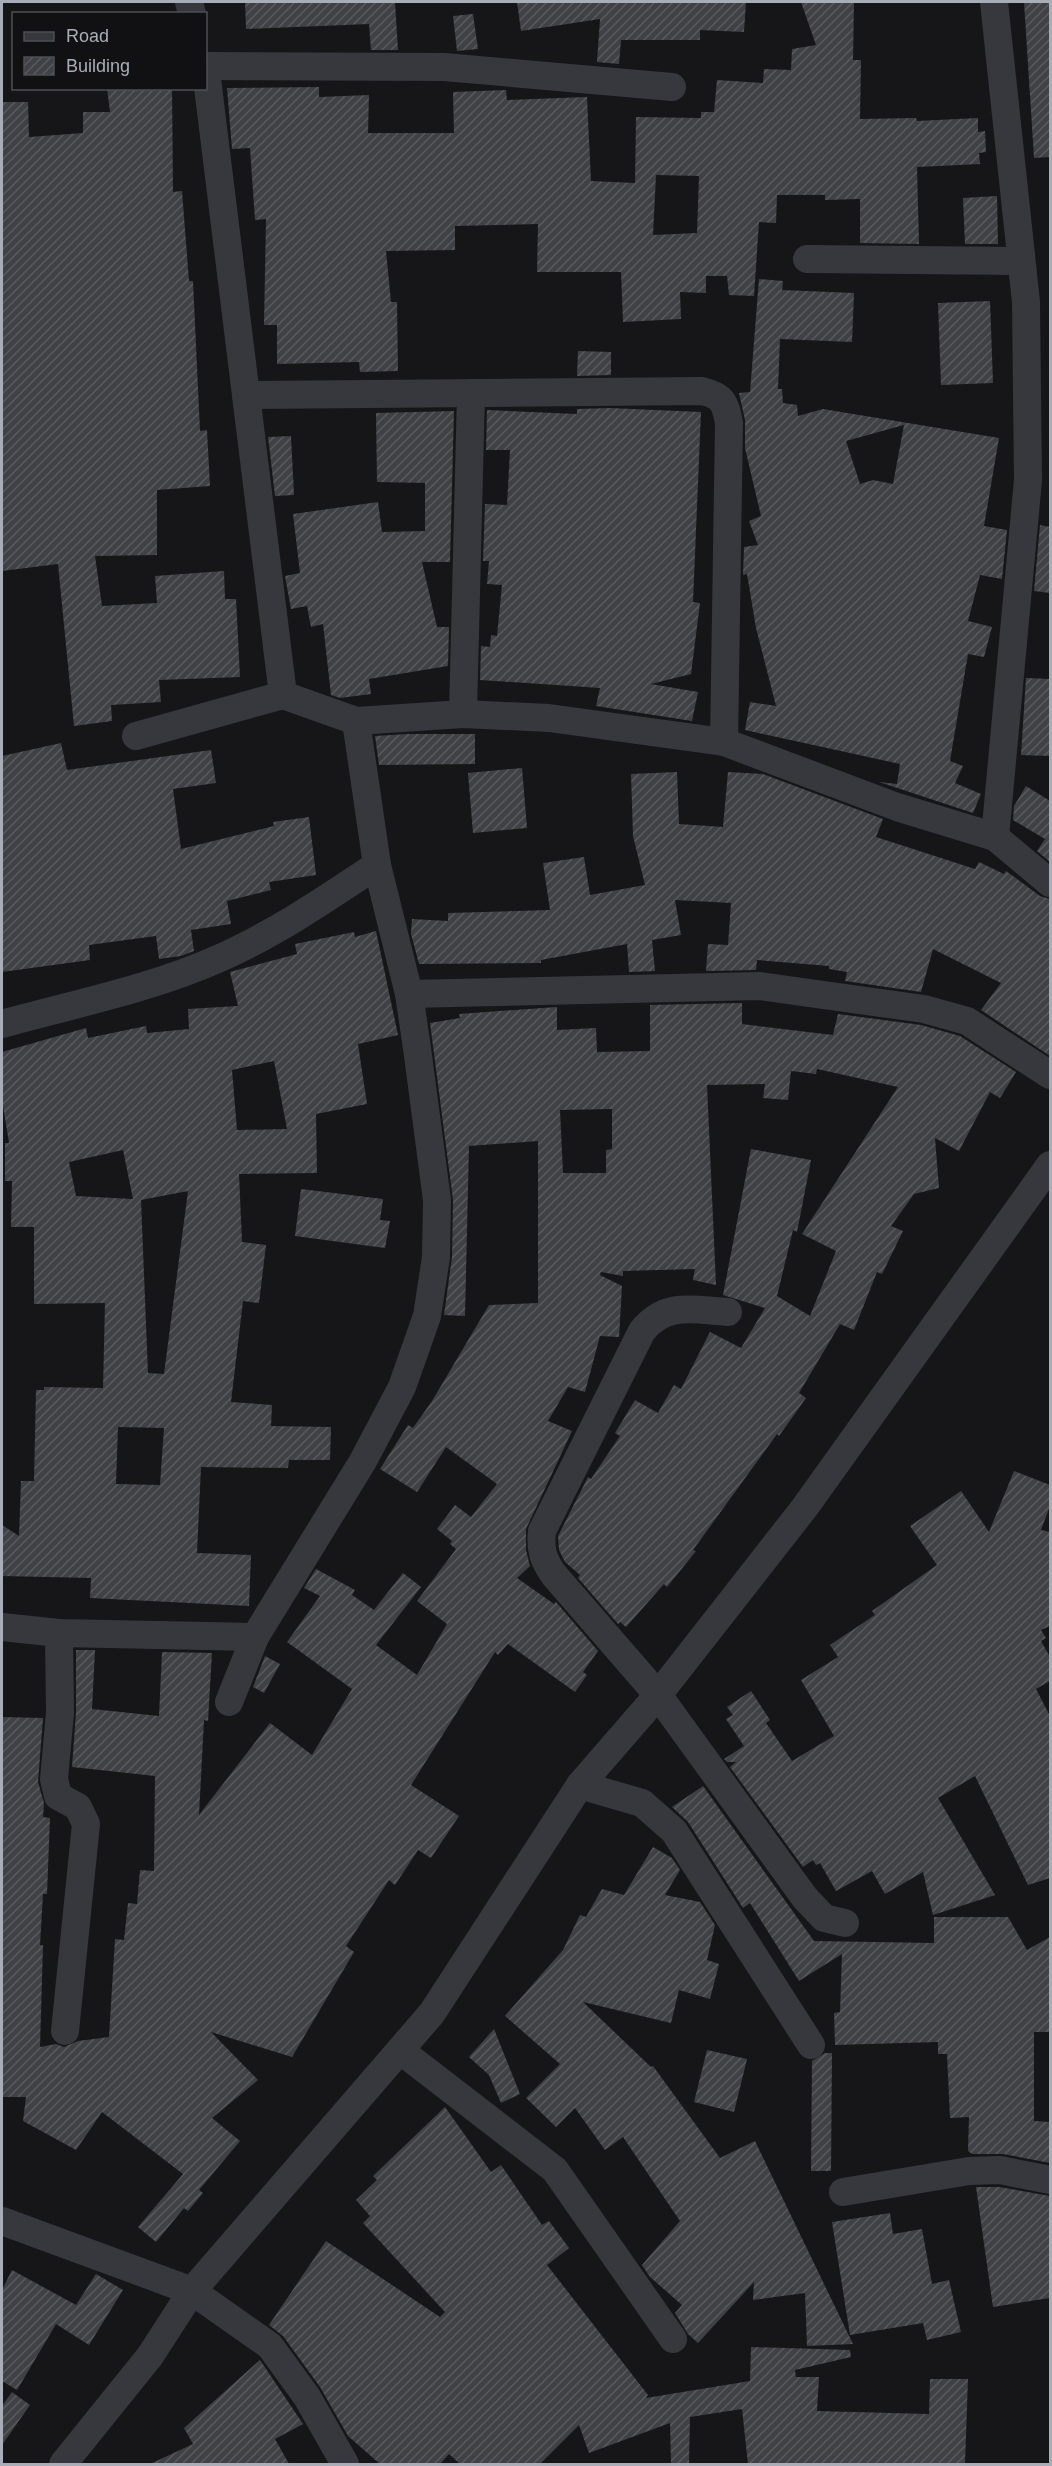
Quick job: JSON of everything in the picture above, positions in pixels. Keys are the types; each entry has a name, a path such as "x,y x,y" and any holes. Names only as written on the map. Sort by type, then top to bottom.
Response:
{"street":[{"path":"994,2 1017,199 1026,303 1028,480 995,837"},
{"path":"207,66 444,67 672,87"},
{"path":"207,79 283,695"},
{"path":"807,259 1021,261"},
{"path":"246,395 702,391 717,395 725,406 729,423 724,742"},
{"path":"463,714 471,393"},
{"path":"136,736 283,695 356,721 463,714 549,718 724,742 897,807 995,837 1050,883"},
{"path":"229,1702 255,1637 363,1461 402,1387 428,1316 436,1257 437,1200 409,994 377,866 356,721"},
{"path":"2,1024 177,975 220,958 300,916 377,866"},
{"path":"409,994 760,986 924,1009 968,1021 1050,1075"},
{"path":"63,2464 150,2356 192,2291 432,2013 580,1785 657,1695 805,1507 1050,1165"},
{"path":"728,1312 680,1309 661,1313 642,1331 542,1531 541,1547 549,1569 657,1695 805,1898 824,1918 845,1923"},
{"path":"2,1627 59,1633 255,1637"},
{"path":"59,1633 60,1713 54,1779 58,1796 78,1808 86,1824 65,2031"},
{"path":"580,1785 642,1803 674,1831 811,2045"},
{"path":"401,2051 555,2170 673,2338"},
{"path":"843,2192 969,2171 1000,2170 1050,2180"},
{"path":"2,2221 192,2291 270,2346 307,2397 345,2464"}],"building":[{"path":"245,2 395,2 398,50 371,50 369,24 246,29"},
{"path":"517,2 746,2 744,32 700,30 700,40 621,40 619,64 597,62 600,19 521,31"},
{"path":"801,2 854,2 853,60 861,60 860,119 916,118 917,121 978,118 978,132 985,131 986,152 979,153 980,164 917,167 919,244 860,243 860,199 825,200 825,195 777,195 776,223 759,222 754,296 729,295 727,276 706,276 706,293 680,292 681,319 623,322 621,272 537,272 538,224 455,226 455,250 386,251 391,302 397,302 398,371 360,372 359,362 277,364 277,325 264,325 266,219 255,220 250,148 232,149 227,88 319,87 319,97 369,95 368,133 454,133 453,92 506,90 507,100 587,97 591,181 635,183 636,117 701,118 701,112 714,112 717,80 763,83 764,69 791,70 792,49 816,45","holes":["656,175 699,176 697,233 653,235"]},
{"path":"1024,2 1050,2 1050,157 1034,158"},
{"path":"473,14 478,49 457,51 453,16"},
{"path":"107,90 172,90 173,192 182,191 189,281 193,281 200,431 207,430 210,486 157,490 157,555 95,556 102,606 157,603 155,576 224,571 225,599 236,599 240,677 159,680 161,702 111,705 112,721 74,726 58,564 2,571 2,102 28,102 29,137 83,133 83,112 110,112"},
{"path":"997,196 998,244 965,244 963,198"},
{"path":"759,279 783,281 782,290 854,293 852,342 780,339 778,389 782,389 783,403 797,405 798,416 823,409 999,438 984,526 1007,530 1002,579 980,575 968,621 992,627 984,657 968,654 950,761 963,766 955,783 981,794 973,813 879,782 897,784 900,764 745,730 750,702 776,706 756,628 747,574 743,575 744,547 758,545 749,521 761,516 745,448 745,420 739,393 750,392","holes":["904,425 893,484 873,480 860,484 846,441"]},
{"path":"990,301 993,383 941,385 938,303"},
{"path":"578,351 611,352 611,375 577,376"},
{"path":"577,409 701,412 693,602 700,603 691,674 651,684 698,692 692,721 596,706 600,688 480,680 481,646 490,647 491,635 497,636 502,585 487,584 489,561 483,561 485,504 507,505 510,450 486,450 487,410 577,414"},
{"path":"454,411 450,562 422,562 437,627 449,627 448,666 369,679 371,694 340,698 331,695 323,624 311,627 307,606 291,609 285,576 300,573 293,514 378,502 382,532 425,531 425,483 377,482 376,413"},
{"path":"291,436 294,495 275,496 268,437"},
{"path":"1040,525 1050,527 1050,593 1034,591"},
{"path":"1026,678 1050,679 1050,756 1021,755"},
{"path":"475,734 475,764 379,765 375,736"},
{"path":"61,743 67,770 211,750 216,783 173,789 181,849 274,826 273,822 309,817 316,875 269,882 271,890 227,901 231,924 191,930 194,951 181,956 159,959 156,936 89,945 90,960 2,972 2,756"},
{"path":"522,768 527,828 473,833 468,773"},
{"path":"677,772 679,824 723,827 728,772 763,774 883,819 876,837 975,869 979,862 1004,874 1006,871 1040,896 1050,899 1050,1056 981,1010 1001,983 933,949 921,992 845,981 847,972 829,969 829,966 757,960 756,970 706,971 708,944 728,945 731,903 675,900 681,935 652,940 655,971 629,972 627,944 541,960 541,963 419,964 411,934 412,919 448,921 448,913 550,910 543,863 584,857 590,895 645,885 633,836 631,774"},
{"path":"1026,786 1050,801 1050,862 1037,851 1045,839 1013,820 1014,806"},
{"path":"376,931 398,1035 358,1044 367,1104 316,1114 317,1173 239,1174 242,1242 266,1245 259,1303 243,1301 231,1402 272,1405 271,1426 331,1427 330,1460 289,1460 288,1468 201,1467 197,1553 251,1555 249,1606 90,1598 91,1578 2,1576 2,1525 19,1536 21,1481 34,1481 36,1390 44,1390 44,1387 103,1388 105,1303 34,1304 34,1227 11,1227 12,1181 5,1181 5,1143 9,1143 2,1100 2,1052 86,1028 88,1038 146,1026 147,1033 189,1029 188,1009 238,1006 230,972 297,954 295,944 354,932 355,937","holes":["274,1061 287,1129 237,1130 232,1070","123,1150 133,1199 76,1196 69,1162","188,1191 164,1374 148,1373 141,1200","118,1427 164,1428 160,1485 116,1484"]},
{"path":"742,1003 742,1024 833,1035 838,1014 921,1025 960,1036 1016,1072 1000,1098 990,1092 959,1151 935,1138 939,1188 914,1194 891,1226 903,1231 882,1274 877,1272 854,1330 840,1324 799,1393 806,1398 693,1550 696,1551 667,1587 664,1584 626,1627 620,1622 618,1624 578,1578 580,1575 565,1562 559,1550 558,1536 588,1477 591,1479 620,1436 615,1433 635,1400 658,1413 674,1385 681,1389 710,1332 741,1348 765,1308 723,1295 751,1149 811,1160 797,1232 793,1230 777,1296 810,1316 836,1251 802,1234 898,1087 817,1069 816,1074 791,1071 788,1100 763,1098 765,1084 707,1085 716,1285 693,1280 695,1269 623,1271 623,1276 601,1272 600,1275 622,1286 619,1337 600,1336 585,1392 568,1387 548,1421 572,1431 526,1529 526,1550 530,1566 517,1578 554,1604 556,1602 598,1651 583,1672 587,1675 575,1692 508,1644 498,1655 495,1652 411,1785 459,1816 431,1858 418,1850 395,1885 389,1880 346,1946 354,1952 292,2057 211,2032 258,2080 212,2118 240,2141 199,2190 203,2193 188,2211 184,2208 156,2242 138,2227 183,2174 102,2112 76,2150 23,2121 26,2097 2,2097 2,1717 43,1718 38,1782 44,1803 43,1817 50,1818 47,1894 43,1894 40,1945 43,1945 40,2047 56,2044 64,2047 78,2041 109,2037 115,1939 124,1940 128,1903 137,1904 140,1870 154,1871 155,1776 72,1767 76,1713 76,1650 95,1650 92,1709 159,1716 162,1652 212,1653 208,1721 204,1720 199,1815 270,1723 312,1755 352,1689 287,1642 320,1596 304,1588 316,1569 355,1590 352,1595 374,1610 403,1573 421,1587 376,1645 417,1675 447,1624 417,1601 456,1549 450,1544 452,1541 437,1529 455,1505 471,1517 497,1484 446,1447 417,1492 380,1469 408,1425 413,1428 432,1401 489,1305 538,1303 538,1141 469,1146 465,1316 444,1315 452,1257 453,1200 430,1023 460,1018 459,1014 557,1007 557,1030 596,1028 597,1052 650,1051 650,1005","holes":["612,1109 612,1149 606,1150 606,1173 563,1173 560,1110"]},
{"path":"301,1189 383,1199 380,1220 390,1221 385,1248 295,1236"},
{"path":"1014,1471 1050,1485 1050,1506 1041,1530 1050,1532 1050,1626 1041,1630 1046,1638 1041,1641 1050,1657 1050,1681 1036,1689 1050,1716 1050,1878 1028,1885 975,1776 938,1798 995,1895 933,1915 923,1872 885,1894 872,1871 836,1891 820,1863 816,1865 813,1860 803,1867 730,1767 736,1762 727,1762 724,1759 744,1746 726,1719 733,1715 727,1707 751,1691 770,1720 766,1723 792,1761 834,1736 801,1680 838,1657 830,1645 875,1615 872,1611 937,1565 910,1526 961,1491 989,1532"},
{"path":"265,1656 280,1664 264,1693 253,1687"},
{"path":"703,1786 814,1941 934,1943 934,1917 1008,1917 1027,1950 1050,1937 1050,2032 1034,2032 1034,2121 1050,2122 1050,2163 1003,2154 972,2154 968,2151 969,2117 950,2118 947,2054 938,2054 938,2042 835,2045 834,2013 840,2012 842,1954 799,1981 750,1903 743,1908 688,1822 672,1807"},
{"path":"653,1847 672,1858 680,1870 665,1895 700,1902 715,1925 707,1960 719,1964 710,1999 679,1990 671,2023 583,2002 651,2067 653,2066 720,2158 755,2141 853,2344 807,2346 805,2293 753,2300 754,2282 698,2343 688,2334 675,2313 682,2305 650,2277 642,2265 680,2221 623,2137 605,2150 575,2108 556,2127 526,2098 560,2064 505,2016 563,1950 580,1915 586,1917 602,1889 624,1895"},
{"path":"494,2029 520,2094 501,2103 489,2075 469,2057"},
{"path":"707,2050 747,2059 734,2112 694,2102"},
{"path":"825,2053 832,2053 831,2171 811,2171 812,2061"},
{"path":"445,2107 491,2172 501,2165 542,2225 549,2221 569,2248 547,2265 648,2395 646,2398 750,2381 751,2347 850,2350 851,2357 795,2370 796,2377 819,2377 817,2411 929,2414 930,2379 968,2379 965,2464 748,2464 742,2409 690,2417 689,2463 671,2463 670,2423 589,2453 579,2425 540,2464 460,2464 449,2454 440,2464 380,2464 348,2436 320,2387 283,2336 269,2325 326,2241 440,2317 445,2312 363,2223 370,2216 356,2200 377,2180 373,2176"},
{"path":"976,2187 999,2187 1050,2196 1050,2298 993,2307"},
{"path":"890,2213 893,2234 922,2229 932,2284 949,2280 961,2332 927,2340 923,2323 850,2335 832,2222"},
{"path":"12,2270 76,2305 96,2274 123,2290 89,2345 56,2324 17,2390 2,2381 2,2290"},
{"path":"260,2360 303,2424 275,2439 289,2464 150,2464 193,2444 184,2428"},
{"path":"12,2392 30,2405 2,2445 2,2406"}]}
